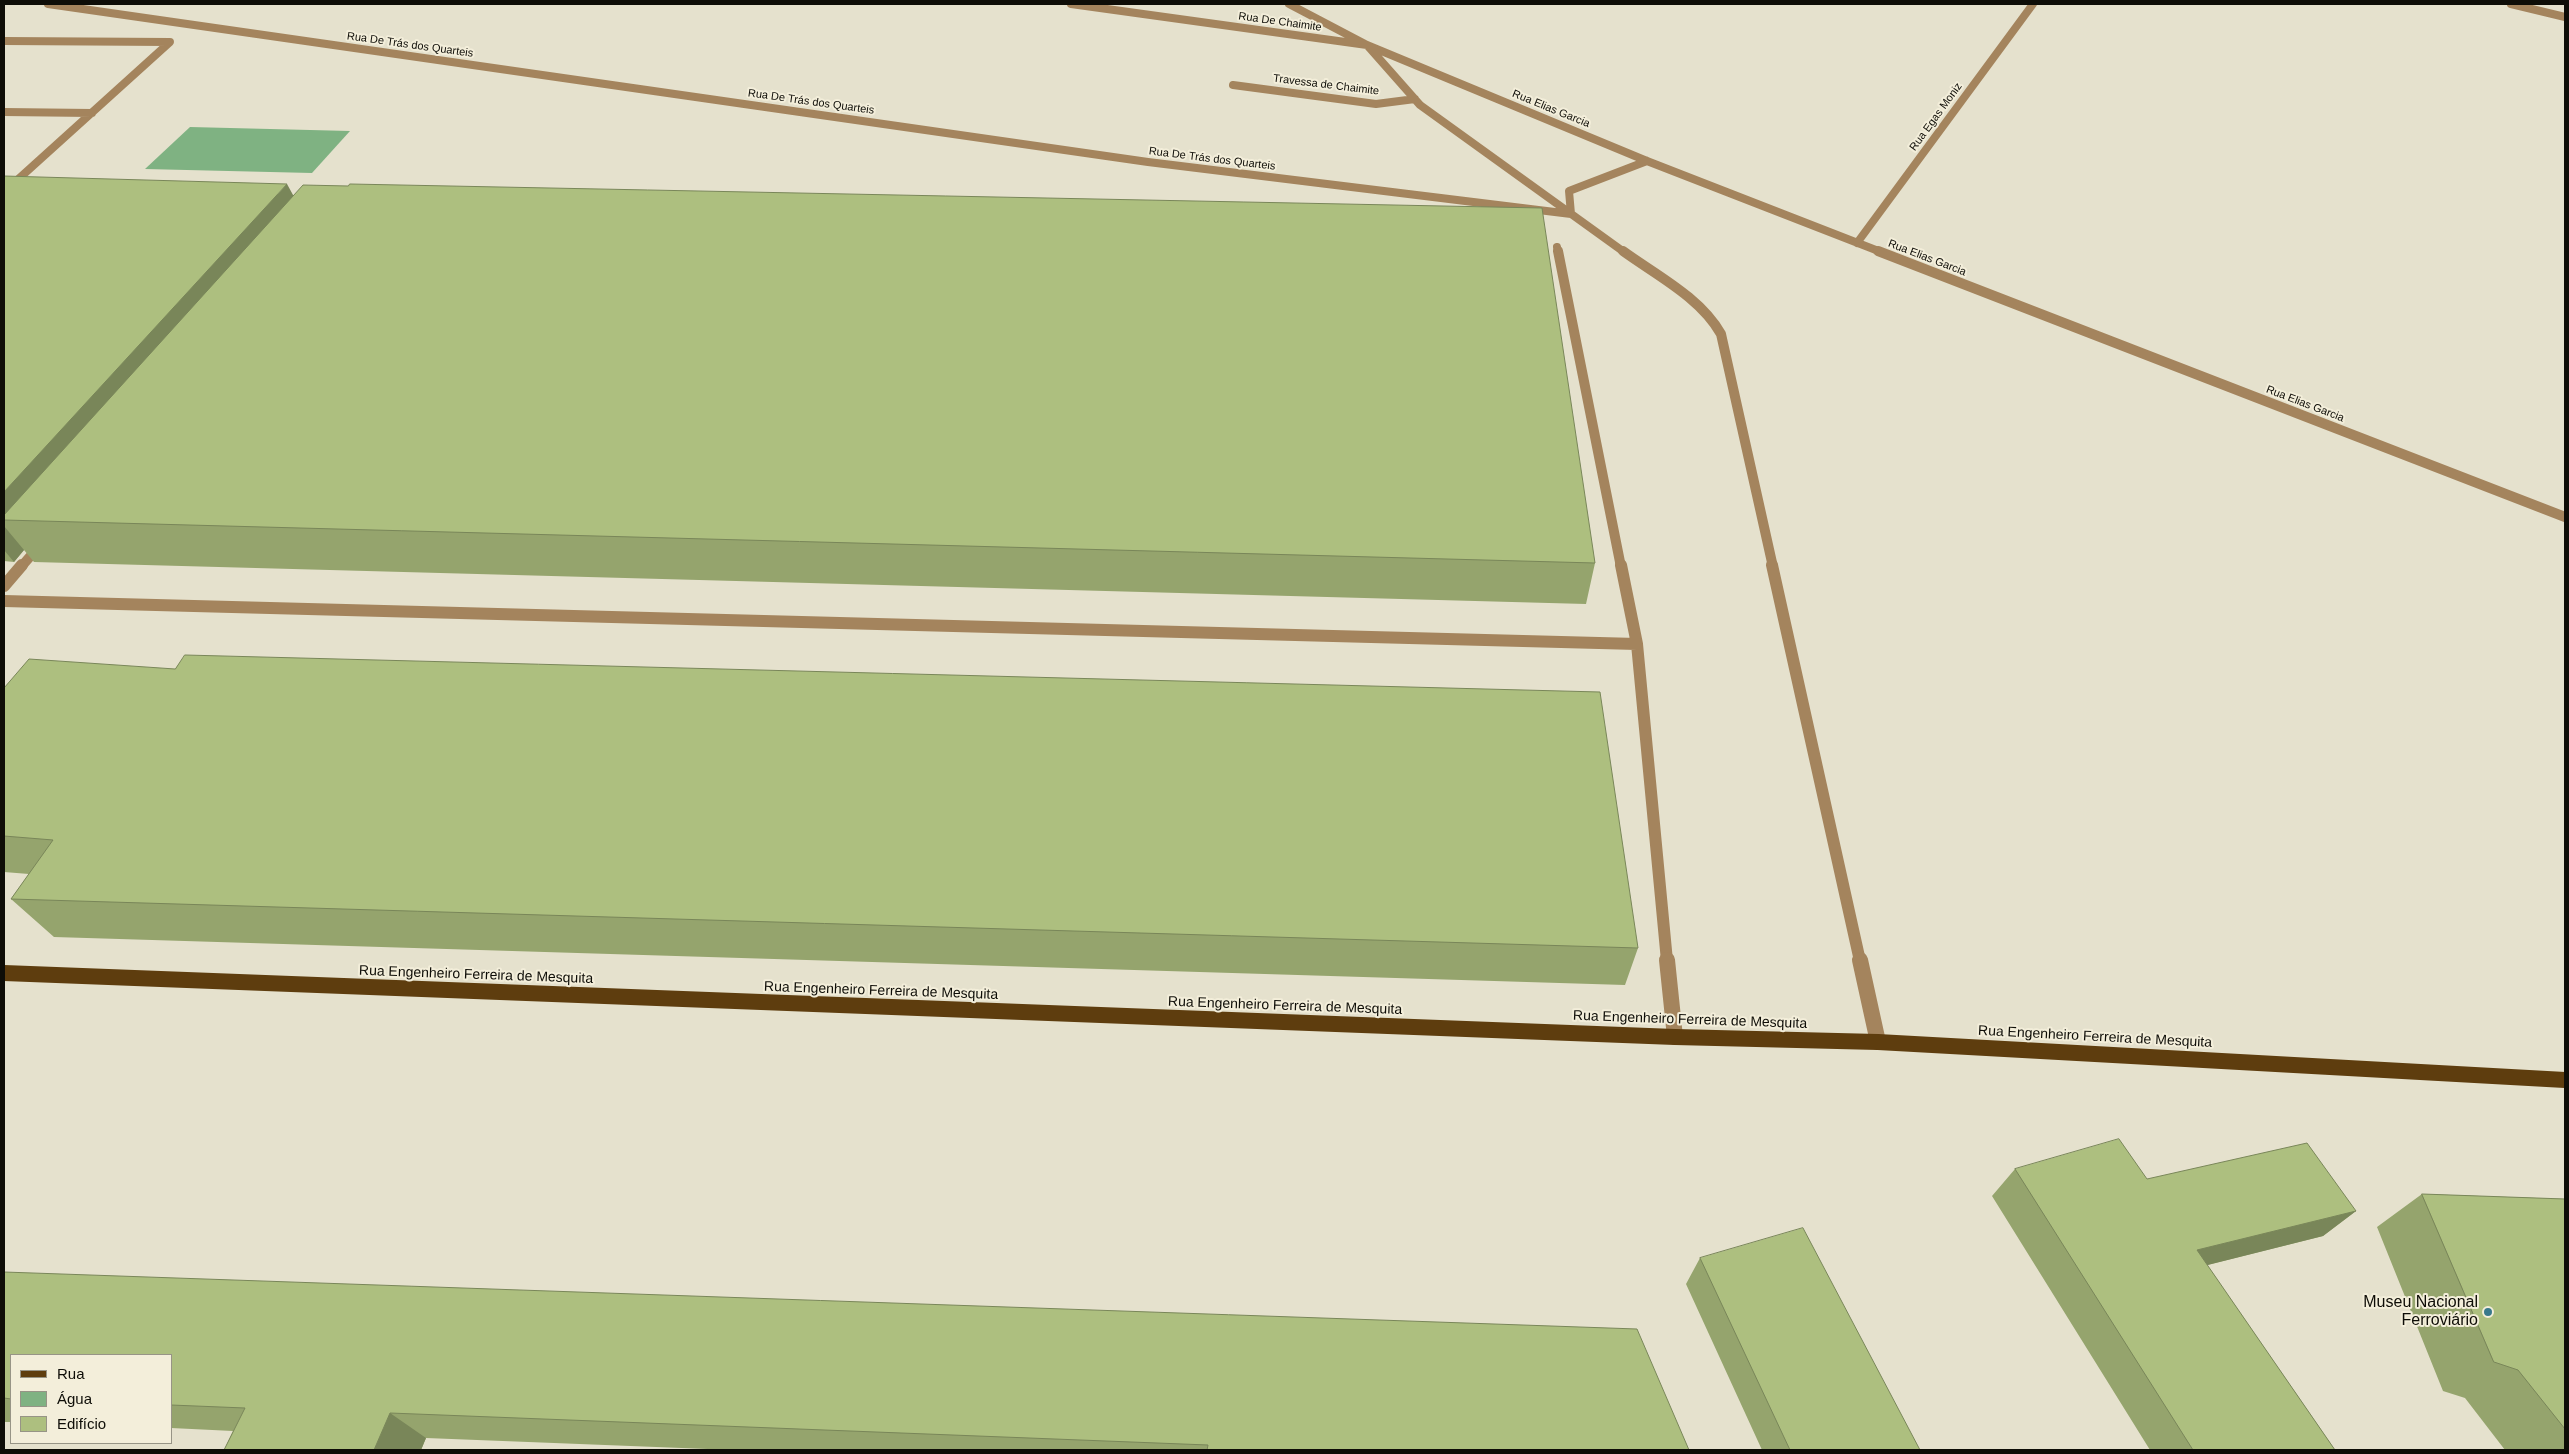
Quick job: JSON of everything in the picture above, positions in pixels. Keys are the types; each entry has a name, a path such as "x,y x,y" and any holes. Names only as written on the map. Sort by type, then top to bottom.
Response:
{"main road":[{"name":"Rua Engenheiro Ferreira de Mesquita","path":"4,973 1674,1037 1878,1042 2565,1080"}],"street":[{"name":"Rua De Trás dos Quarteis","path":"48,4 1148,162 1571,214"},
{"name":"Rua De Chaimite","path":"1071,4 1367,45"},
{"name":"Rua Elias Garcia","path":"1289,4 1367,45 1647,161 2565,517"},
{"name":"Rua Egas Moniz","path":"1857,243 2033,4"},
{"path":"2511,4 2565,17"},
{"path":"4,41 170,42 4,193"},
{"path":"1367,45 1415,99 1697,304 1712,318 1721,334 1878,1042"},
{"name":"Travessa de Chaimite","path":"1234,85 1376,104 1415,99"},
{"path":"4,112 92,113"},
{"path":"1571,214 1568,191 1647,161"},
{"path":"4,193 14,193"},
{"path":"1558,247 1637,644 1643,724 1674,1037"},
{"path":"4,586 49,534"},
{"path":"4,601 1637,644"}],"water":[{"path":"190,127 350,131 312,173 145,169"}],"building":[{"path":"4,176 287,184 4,492"},
{"path":"350,184 1542,208 1595,563 4,520 4,515 303,185 348,186"},
{"path":"185,655 1600,692 1638,948 11,899 53,840 4,836 4,688 29,659 175,669"},
{"path":"2119,1139 2147,1179 2307,1143 2356,1211 2197,1250 2335,1450 2193,1450 2015,1169"},
{"path":"2422,1194 2565,1199 2565,1429 2518,1370 2494,1362"},
{"path":"1803,1228 1920,1450 1790,1450 1700,1258"},
{"path":"4,1272 1637,1329 1689,1450 1207,1450 1208,1445 390,1413 374,1450 224,1450 245,1408 172,1405 172,1354 10,1354 10,1399 4,1398"}],"place":[{"name":"Museu Nacional Ferroviário","path":"2488,1312"}]}
